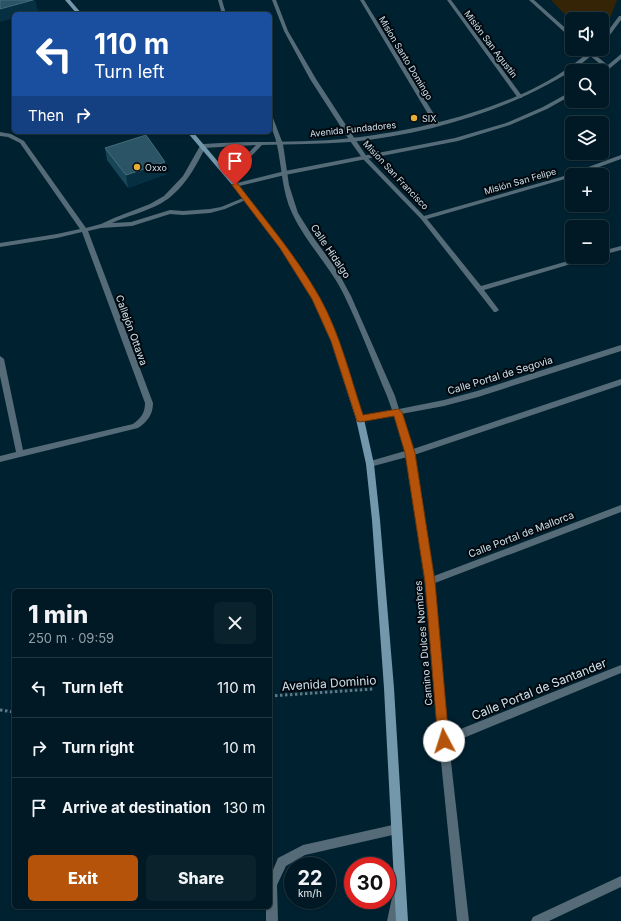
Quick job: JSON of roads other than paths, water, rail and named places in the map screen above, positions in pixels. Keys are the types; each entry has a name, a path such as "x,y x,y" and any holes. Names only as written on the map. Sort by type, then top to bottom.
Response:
{"main road":[{"path":"67,0 78,12"},
{"path":"192,134 235,185 283,247 316,299 335,341 360,419 370,464 389,688 402,921"}],"street":[{"path":"220,0 223,12"},
{"name":"Mision San Francisco","path":"274,0 286,31 313,79 352,140 365,158 423,218 496,310"},
{"name":"Mision Santo Domingo","path":"362,0 437,124"},
{"name":"Misión San Agustín","path":"448,0 520,97"},
{"path":"531,0 565,32"},
{"path":"609,33 621,17"},
{"name":"Avenida Fundadores","path":"203,146 352,140 408,131 485,110 520,97 565,74 588,56"},
{"path":"593,56 603,64"},
{"path":"609,67 621,56"},
{"path":"235,185 285,173 415,149 464,138 508,124 545,108 565,97"},
{"name":"Calle Hidalgo","path":"272,123 280,144 289,196 295,213 310,238 335,272 348,296 398,412"},
{"name":"Callejón Ottawa","path":"0,134 9,135 22,142 84,230 149,403 150,410 142,422 135,426 0,459"},
{"path":"228,177 260,144"},
{"path":"101,226 125,214 160,201 187,174 203,146"},
{"name":"Misión San Felipe","path":"423,218 563,178 621,157"},
{"path":"0,245 101,226 132,224 170,212 197,213 210,211 245,199"},
{"path":"160,201 170,212"},
{"path":"609,251 621,248"},
{"path":"479,289 565,264"},
{"path":"618,349 621,358"},
{"name":"Calle Portal de Segovia","path":"360,419 478,394 618,349"},
{"path":"0,359 20,453"},
{"path":"370,464 410,453 621,382"},
{"name":"Camino a Dulces Nombres","path":"398,412 410,453 430,582 444,741 463,921"},
{"name":"Calle Portal de Mallorca","path":"430,582 621,508"},
{"name":"Calle Portal de Santander","path":"444,741 621,669"},
{"path":"272,921 272,885 282,862 303,850 397,829"},
{"path":"393,921 400,880"},
{"path":"538,921 621,881"}],"place":[{"name":"SIX","path":"414,118"},
{"name":"Oxxo","path":"137,167"}]}
